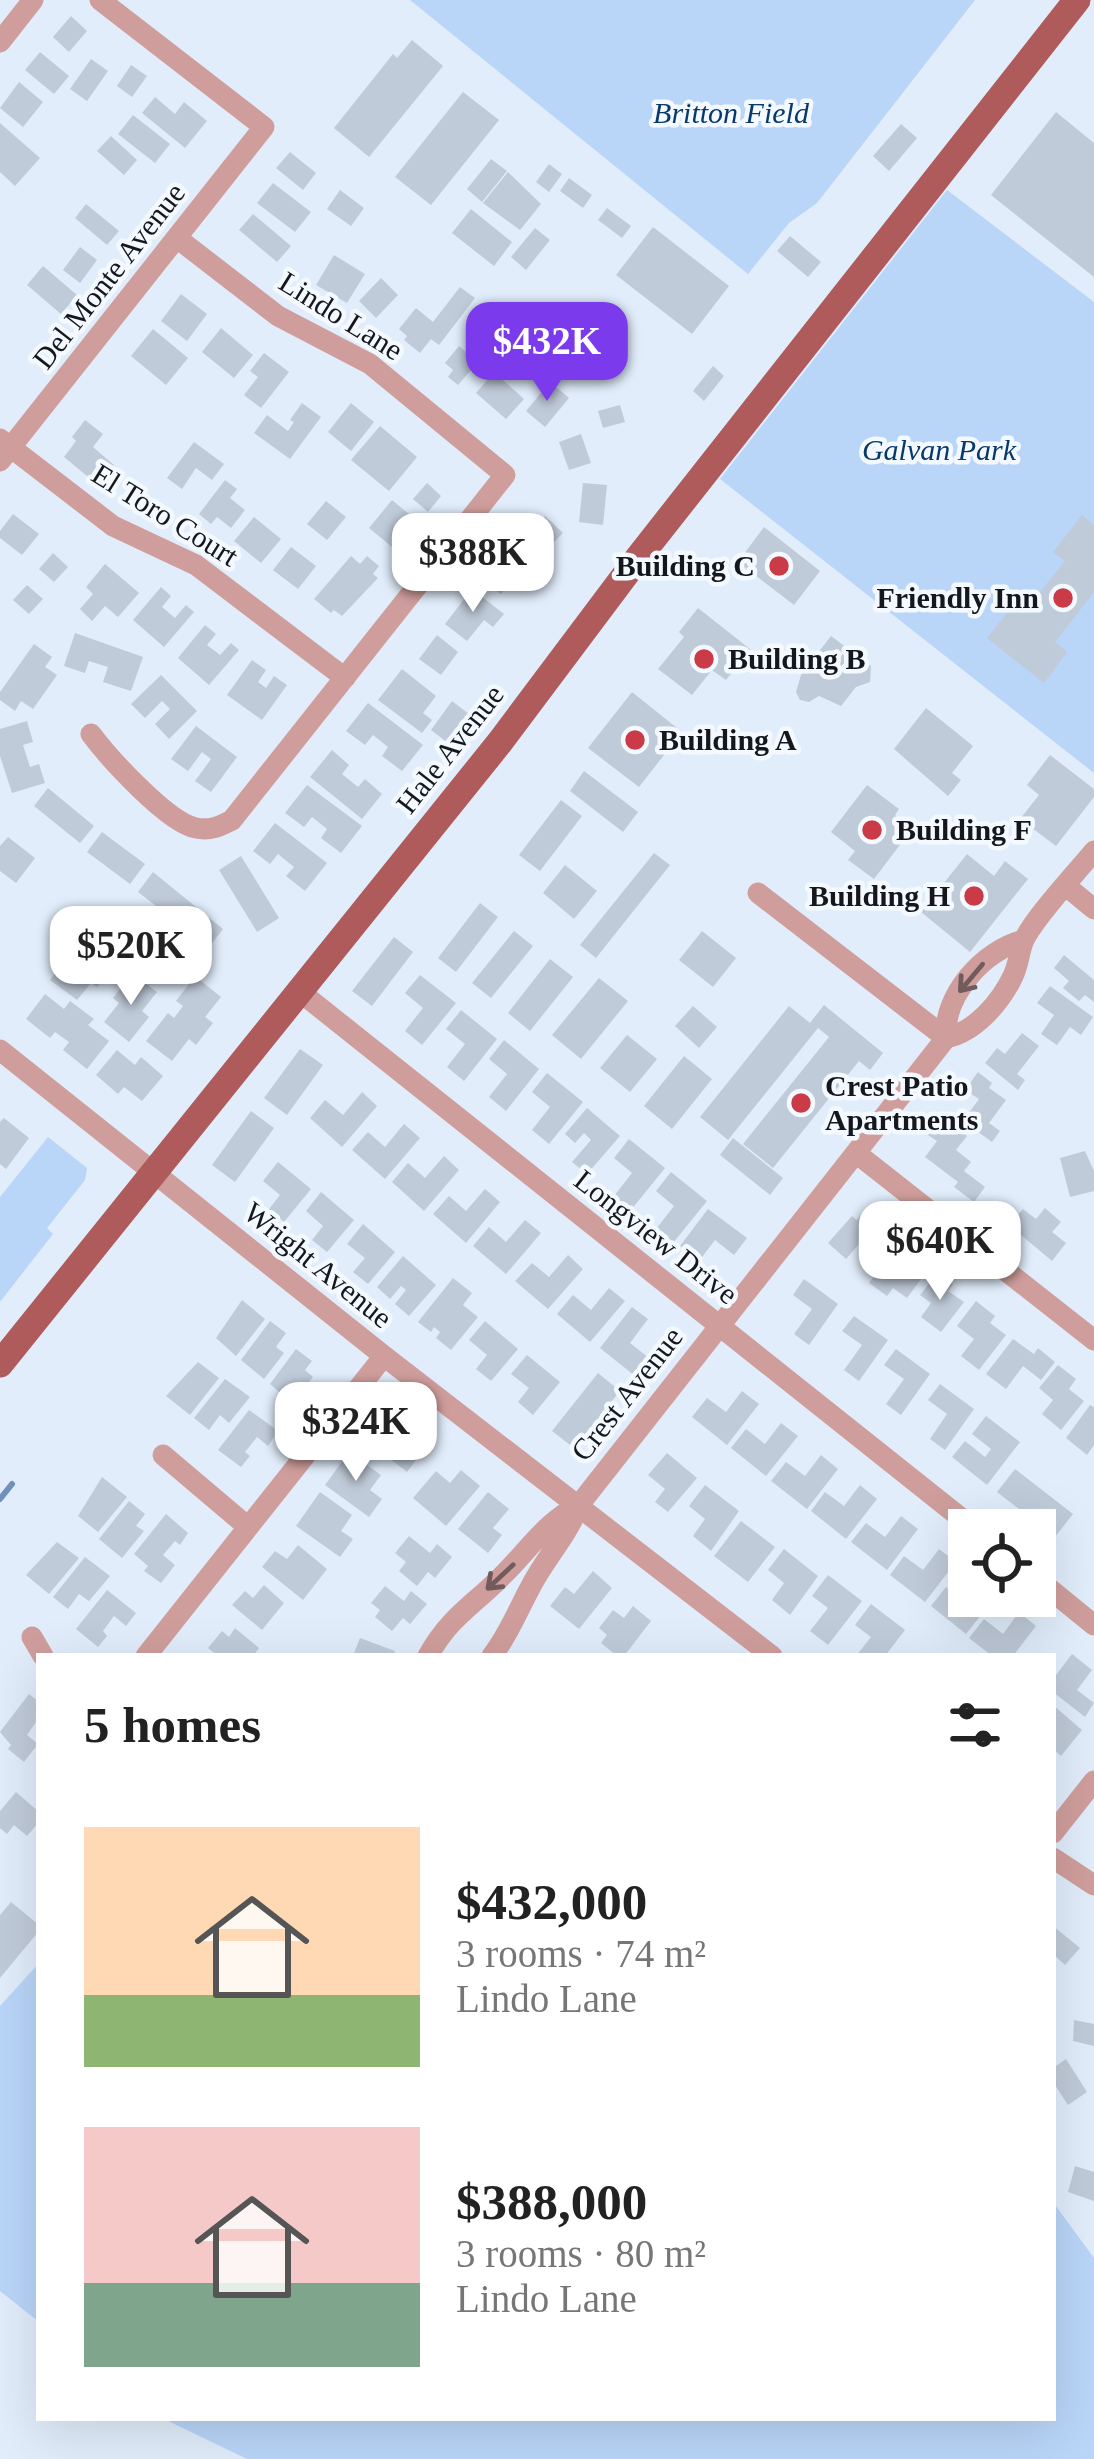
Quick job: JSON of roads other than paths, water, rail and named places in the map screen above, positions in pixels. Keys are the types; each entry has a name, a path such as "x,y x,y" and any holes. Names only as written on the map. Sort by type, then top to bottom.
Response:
{"main road":[{"name":"Hale Avenue","path":"0,1364 485,760 1077,0"}],"street":[{"path":"0,42 33,0"},
{"name":"Del Monte Avenue","path":"4,449 264,128 100,0"},
{"name":"Lindo Lane","path":"91,734 117,769 191,828 214,829 232,820 505,475 370,364 278,316 177,238"},
{"name":"El Toro Court","path":"4,449 112,526 196,565 345,678"},
{"name":"Crest Avenue","path":"494,1653 545,1563 567,1535 579,1505 946,1038 957,1036 998,1001 1014,975 1024,940 1094,850"},
{"path":"1066,886 1094,909"},
{"path":"758,892 946,1038"},
{"name":"Crest Avenue","path":"946,1038 945,1024 963,984 1009,944 1024,940"},
{"name":"Longview Drive","path":"299,992 950,1509"},
{"name":"Wright Avenue","path":"0,1050 768,1653"},
{"path":"856,1153 1090,1328"},
{"path":"148,1653 384,1356"},
{"path":"163,1455 248,1527"},
{"name":"Crest Avenue","path":"430,1653 463,1607 493,1586 554,1518 579,1505"},
{"path":"1056,1594 1094,1625"},
{"path":"1056,1829 1094,1781"},
{"path":"1056,1860 1094,1885"}],"waterway":[{"path":"0,1499 12,1484"}],"place":[{"name":"Building C","path":"779,566"},
{"name":"Friendly Inn","path":"1063,598"},
{"name":"Building B","path":"704,659"},
{"name":"Building A","path":"635,740"},
{"name":"Building F","path":"872,830"},
{"name":"Building H","path":"974,896"},
{"name":"Crest Patio Apartments","path":"801,1103"}],"park label":[{"name":"Britton Field","path":"731,113"},
{"name":"Galvan Park","path":"939,450"}]}
